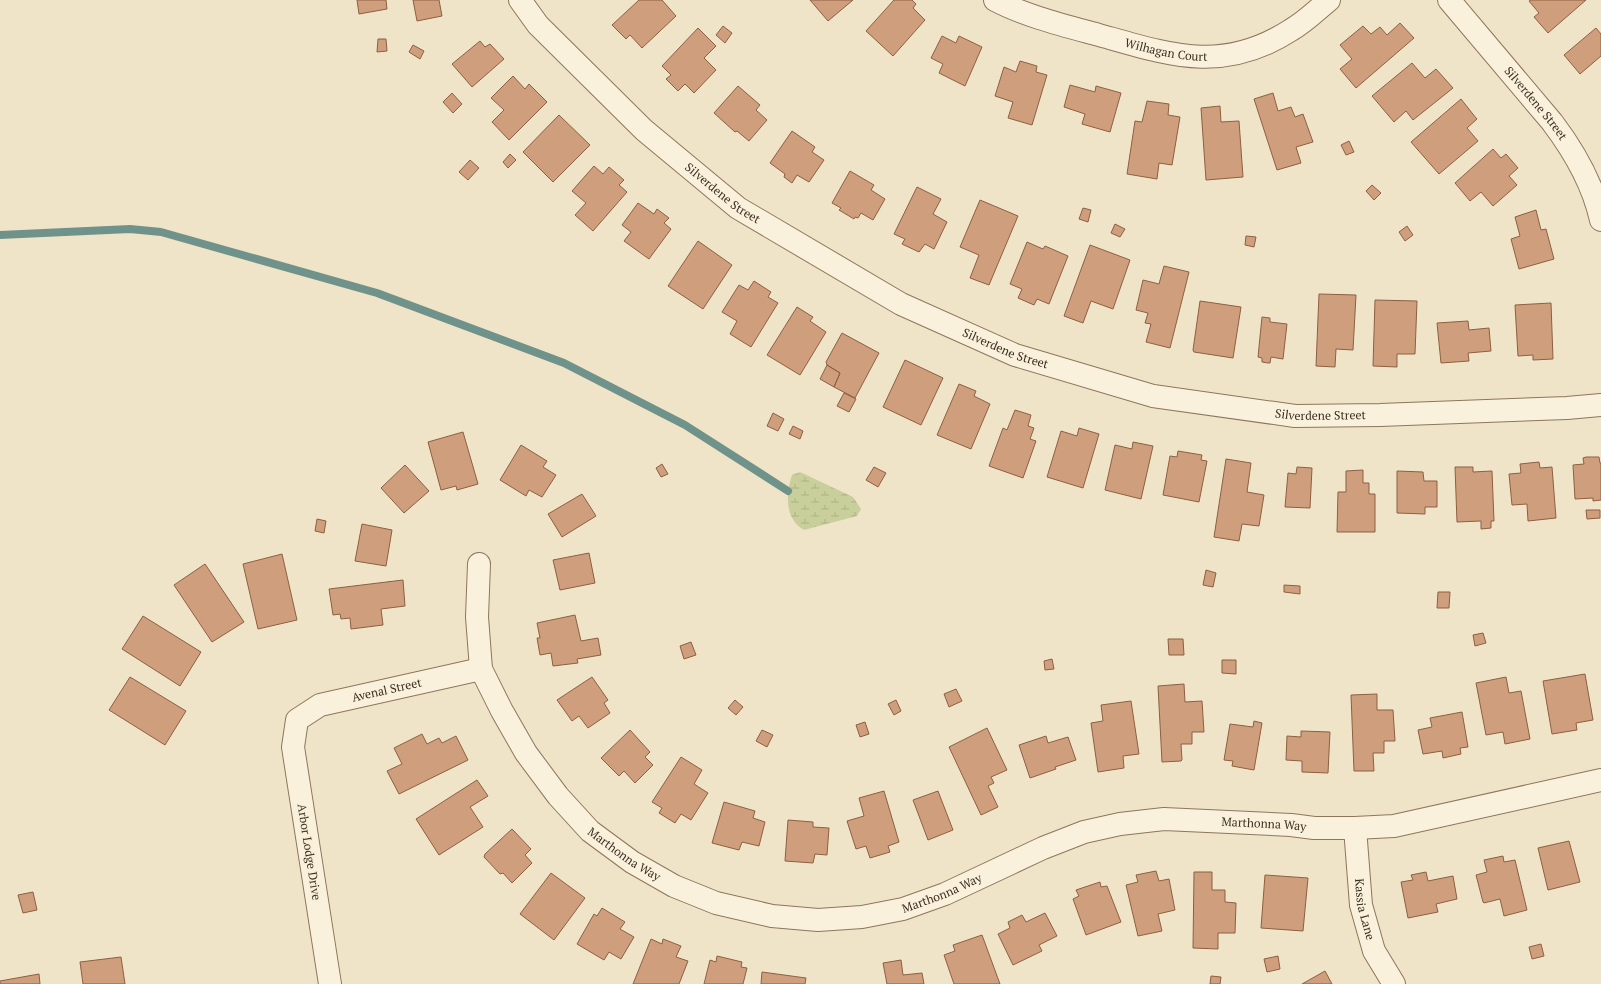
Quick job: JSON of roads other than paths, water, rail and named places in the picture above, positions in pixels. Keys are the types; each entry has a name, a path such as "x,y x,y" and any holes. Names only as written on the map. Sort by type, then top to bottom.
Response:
{"street":[{"name":"Silverdene Street","path":"520,0 538,25 644,130 738,208 901,304 1016,355 1153,396 1295,416 1380,415 1567,408 1601,405"},
{"name":"Wilhagan Court","path":"995,0 1027,13 1083,31 1163,53 1190,57 1218,57 1244,52 1268,43 1292,30 1329,0"},
{"name":"Silverdene Street","path":"1448,0 1566,140 1590,184 1601,220"},
{"name":"Marthonna Way","path":"479,564 477,617 481,669 502,711 526,753 558,796 590,831 632,862 674,886 716,903 772,916 825,920 862,917 903,909 945,894 1043,848 1084,832 1120,824 1164,819 1291,825 1314,828 1394,826 1601,780"},
{"name":"Avenal Street","path":"297,720 320,705 481,669"},
{"name":"Arbor Lodge Drive","path":"297,720 293,748 330,984"},
{"name":"Kassia Lane","path":"1355,828 1361,905 1374,951 1394,984"}],"waterway":[{"path":"0,235 130,229 161,232 377,293 564,363 685,425 788,491"}]}
